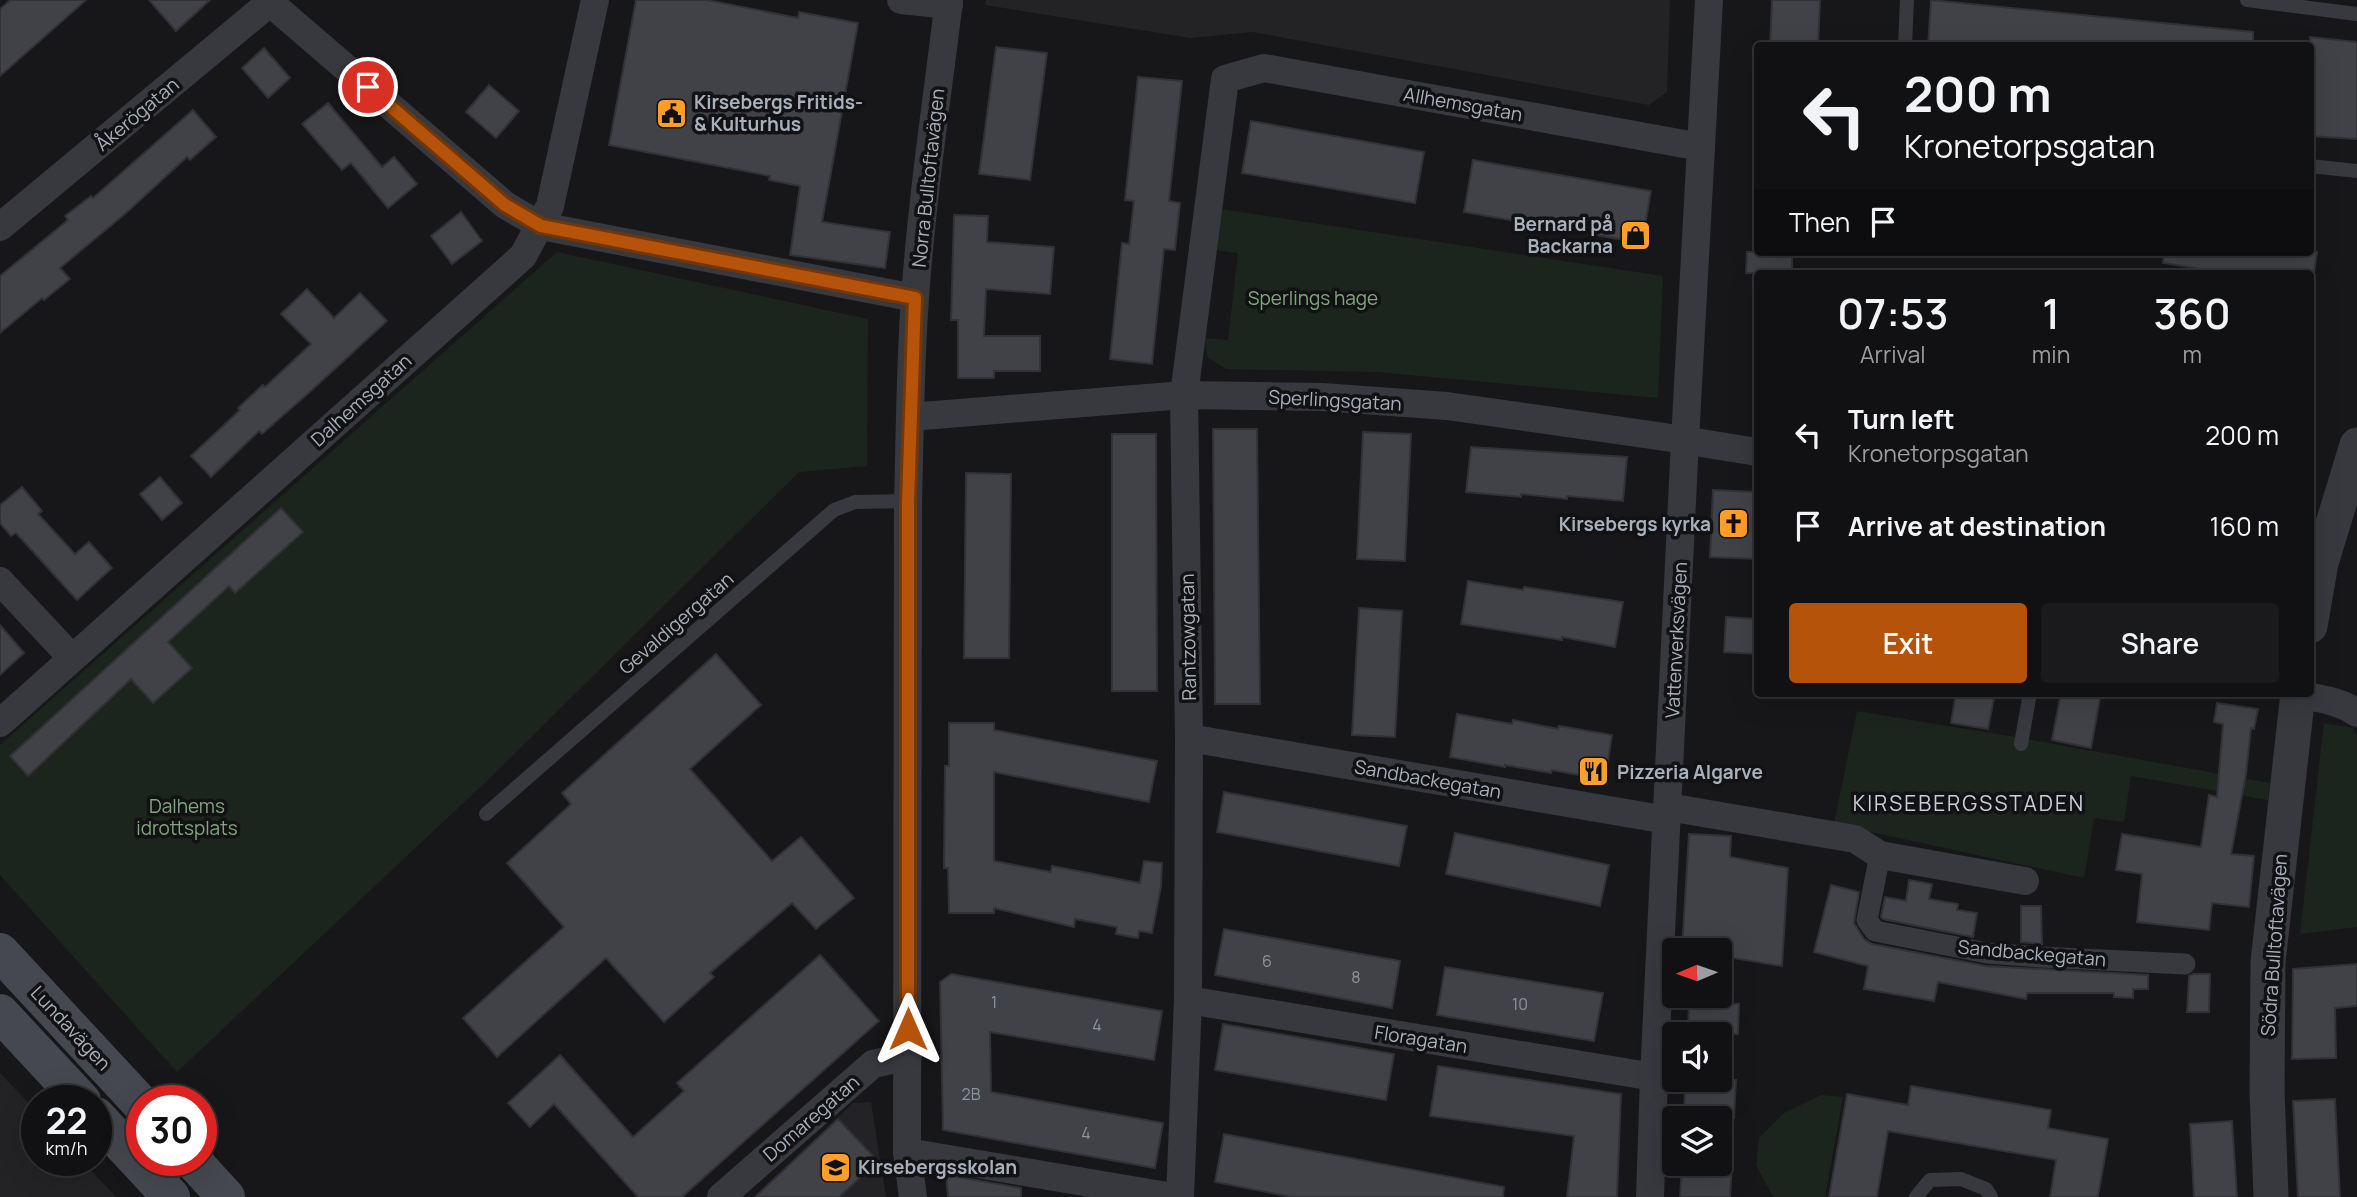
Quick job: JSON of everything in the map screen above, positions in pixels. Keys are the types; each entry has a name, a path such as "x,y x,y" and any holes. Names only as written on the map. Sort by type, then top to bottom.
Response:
{"main road":[{"name":"Lundavägen","path":"0,952 126,1088"},
{"path":"1,1017 67,1085"},
{"path":"112,1133 171,1197"},
{"path":"207,1176 226,1197"}],"street":[{"name":"Dalhemsgatan","path":"0,723 523,256 550,206 595,0"},
{"path":"901,0 949,3"},
{"name":"Vattenverksvägen","path":"1650,1197 1685,440 1709,0"},
{"path":"270,1 505,205 541,226 915,298"},
{"name":"Åkerögatan","path":"0,228 270,1"},
{"name":"Norra Bulltoftavägen","path":"913,1197 907,1152 910,417 915,298 949,3"},
{"name":"Allhemsgatan","path":"1225,79 1264,68 1702,147"},
{"name":"Rantzowgatan","path":"1180,1197 1188,1000 1189,738 1184,395 1225,79"},
{"name":"Sperlingsgatan","path":"910,417 1184,395 1322,397 1447,406 1754,452"},
{"path":"2314,583 2316,561 2357,445"},
{"path":"0,581 72,658"},
{"name":"Södra Bulltoftavägen","path":"2271,1197 2275,1090 2268,962 2298,697"},
{"path":"2314,697 2348,707 2357,713"},
{"name":"Sandbackegatan","path":"1189,738 1668,813 1855,839 1880,855 2025,881"},
{"name":"Sandbackegatan","path":"1880,855 1867,920 1875,931 1987,953 2185,964"},
{"name":"Floragatan","path":"1188,1000 1654,1077"},
{"name":"Domaregatan","path":"722,1197 873,1064 908,1056"},
{"path":"907,1152 1173,1197"}],"lane":[{"path":"1905,42 1907,0"},
{"path":"2247,0 2357,14"},
{"path":"2314,166 2357,171"},
{"name":"Gevaldigergatan","path":"486,814 834,510 855,502 908,501"},
{"path":"2021,744 2029,697"},
{"path":"1916,1197 1930,1181 1961,1179 1986,1189 1990,1197"}],"shaded area":[{"path":"986,0 1670,0 1667,92 1649,105 1253,32 1190,38 985,5"},
{"path":"0,1073 21,1095 21,1176 96,1176 116,1197 0,1197"},
{"name":"Kirsebergsskolan","path":"871,1102 886,1197 757,1197 853,1103"}],"green space":[{"name":"Sperlings hage","path":"1221,209 1663,276 1658,398 1377,372 1226,369 1207,357 1205,338 1228,340 1238,253 1215,250"},
{"name":"Dalhems idrottsplats","path":"557,252 868,319 867,466 799,472 493,775 177,1072 0,875 0,745"},
{"path":"1857,711 2270,783 2268,800 2131,776 2124,822 2094,818 2084,878 1834,824"},
{"path":"2324,723 2353,728 2357,736 2357,927 2300,934"},
{"path":"1821,1095 1843,1097 1825,1197 1773,1197 1756,1165 1759,1138 1784,1113"}],"building":[{"path":"10,0 86,0 0,76 0,9"},
{"path":"149,0 210,0 176,31"},
{"path":"636,0 707,0 798,18 799,12 858,23 822,222 890,232 885,268 790,255 800,186 769,180 770,176 609,145"},
{"path":"1772,0 1820,0 1818,42 1770,42"},
{"path":"1931,0 2253,32 2253,42 1928,42"},
{"path":"2310,37 2357,42 2357,139 2314,136 2314,42 2310,42"},
{"path":"996,47 1047,53 1030,180 979,174"},
{"path":"264,48 290,78 268,98 242,68"},
{"path":"1138,77 1182,81 1169,201 1180,203 1175,250 1164,249 1152,364 1110,359 1122,243 1129,244 1134,201 1125,200"},
{"path":"489,85 519,111 496,138 466,112"},
{"path":"328,103 382,167 394,157 417,184 388,208 351,163 342,170 302,124"},
{"path":"193,110 216,137 190,160 187,157 60,268 70,279 0,333 0,276 68,220 65,216 91,196 93,198"},
{"path":"1251,121 1424,152 1415,203 1242,173"},
{"path":"1473,160 1651,191 1642,243 1464,212"},
{"path":"461,212 482,241 452,264 431,236"},
{"path":"954,215 988,216 987,242 1054,247 1050,294 986,289 984,336 1040,336 1040,371 994,371 994,378 958,378 958,320 951,320"},
{"path":"1747,252 1754,252 1754,256 1792,256 1792,270 1754,270 1754,273 1746,273"},
{"path":"2314,252 2317,252 2314,273 2314,270 2206,270 2163,263 2164,256 2314,256"},
{"path":"307,289 334,318 360,293 387,321 262,434 259,431 211,477 191,456 240,410 238,408 311,344 281,314"},
{"path":"1213,429 1257,429 1260,704 1215,704"},
{"path":"1363,432 1411,434 1405,561 1357,559"},
{"path":"1112,434 1156,434 1157,691 1112,691"},
{"path":"1471,447 1627,457 1623,501 1466,492"},
{"path":"966,473 1011,474 1009,658 964,658"},
{"path":"160,477 182,503 162,520 140,494"},
{"path":"22,487 42,511 38,514 75,554 89,542 112,568 77,600 16,533 11,536 0,523 0,505"},
{"name":"Kirsebergs kyrka","path":"1713,490 1754,492 1754,559 1710,557"},
{"path":"281,508 303,532 235,593 229,586 168,642 192,668 153,703 131,679 28,776 10,756"},
{"path":"1468,581 1623,602 1615,647 1461,624"},
{"path":"1359,608 1402,611 1395,737 1352,735"},
{"path":"1726,617 1754,619 1754,654 1724,652"},
{"path":"0,625 24,653 0,675"},
{"path":"716,654 761,705 690,769 772,861 801,837 854,898 816,929 792,903 710,973 714,977 664,1022 606,958 497,1057 463,1018 564,927 507,863 571,804 562,793"},
{"path":"1955,697 1994,697 1988,729 1951,723"},
{"path":"2060,697 2100,697 2091,748 2052,740"},
{"path":"2217,703 2258,709 2254,729 2251,728 2246,774 2231,854 2254,856 2249,907 2212,903 2209,930 2137,922 2142,874 2116,870 2122,834 2201,847 2209,795 2217,797 2223,724 2214,722"},
{"path":"1457,714 1512,724 1513,720 1558,729 1559,726 1612,735 1605,780 1552,770 1551,773 1450,757"},
{"path":"949,723 994,723 994,730 1157,761 1149,802 994,772 994,861 1051,872 1052,866 1140,883 1144,861 1162,863 1161,886 1152,933 1139,931 1138,938 1116,934 1117,927 1075,919 1074,927 994,908 994,913 949,913 948,868 944,868 945,766 949,766"},
{"path":"1224,792 1407,826 1399,866 1217,832"},
{"path":"1455,833 1609,865 1600,906 1446,874"},
{"path":"1689,834 1731,836 1730,857 1788,868 1782,966 1732,958 1732,938 1683,938"},
{"path":"1909,880 1932,884 1929,899 1958,904 1957,910 1977,913 1973,937 1883,919 1881,917 1885,897 1906,901"},
{"path":"1831,885 1859,892 1854,923 1864,939 1872,944 1986,966 2148,975 2148,989 2133,989 2133,998 2114,997 2114,993 2027,993 2026,999 1938,982 1934,1001 1864,989 1868,966 1814,952"},
{"path":"2021,906 2041,906 2042,944 2021,942"},
{"path":"1224,929 1400,961 1392,1008 1215,975"},
{"path":"820,955 879,1021 682,1197 638,1197 554,1104 530,1127 508,1103 560,1055 633,1137 684,1091 677,1083"},
{"path":"2357,964 2357,1006 2335,1008 2336,1058 2292,1059 2293,969"},
{"path":"1445,967 1603,993 1594,1041 1437,1015"},
{"path":"951,974 1162,1011 1154,1060 990,1032 991,1092 1163,1123 1155,1168 943,1130 940,982"},
{"path":"2210,974 2209,1012 2187,1012 2189,976"},
{"path":"1732,1004 1739,1004 1738,1034 1732,1034 1732,1022 1688,1022 1689,1008 1732,1008"},
{"path":"1223,1024 1394,1054 1386,1100 1215,1070"},
{"path":"1438,1066 1621,1094 1617,1197 1567,1197 1574,1136 1430,1116"},
{"path":"1732,1080 1736,1080 1734,1118 1732,1106 1684,1106 1685,1092 1732,1092"},
{"path":"1911,1086 2051,1110 2048,1128 2108,1139 2098,1197 2050,1197 2056,1160 1888,1131 1877,1197 1829,1197 1847,1094 1908,1105"},
{"path":"2335,1099 2340,1197 2298,1197 2293,1101"},
{"name":"Kirsebergsskolan","path":"838,1119 878,1161 839,1197 755,1197"},
{"path":"2232,1121 2237,1197 2194,1197 2190,1124"},
{"path":"1224,1134 1504,1187 1503,1197 1292,1197 1215,1182"},
{"path":"946,1175 1021,1188 1021,1197 948,1197"},
{"path":"1681,1176 1731,1176 1730,1197 1680,1197"}],"place":[{"name":"Kirsebergs Fritids- & Kulturhus","path":"671,113"},
{"name":"Bernard på Backarna","path":"1636,235"},
{"name":"Kirsebergs kyrka","path":"1734,524"},
{"name":"Pizzeria Algarve","path":"1594,772"},
{"name":"Kirsebergsskolan","path":"835,1167"}],"district":[{"name":"KIRSEBERGSSTADEN","path":"1969,803"}],"route":[{"path":"368,87 505,205 541,226 915,298 908,501 908,1029"}]}
